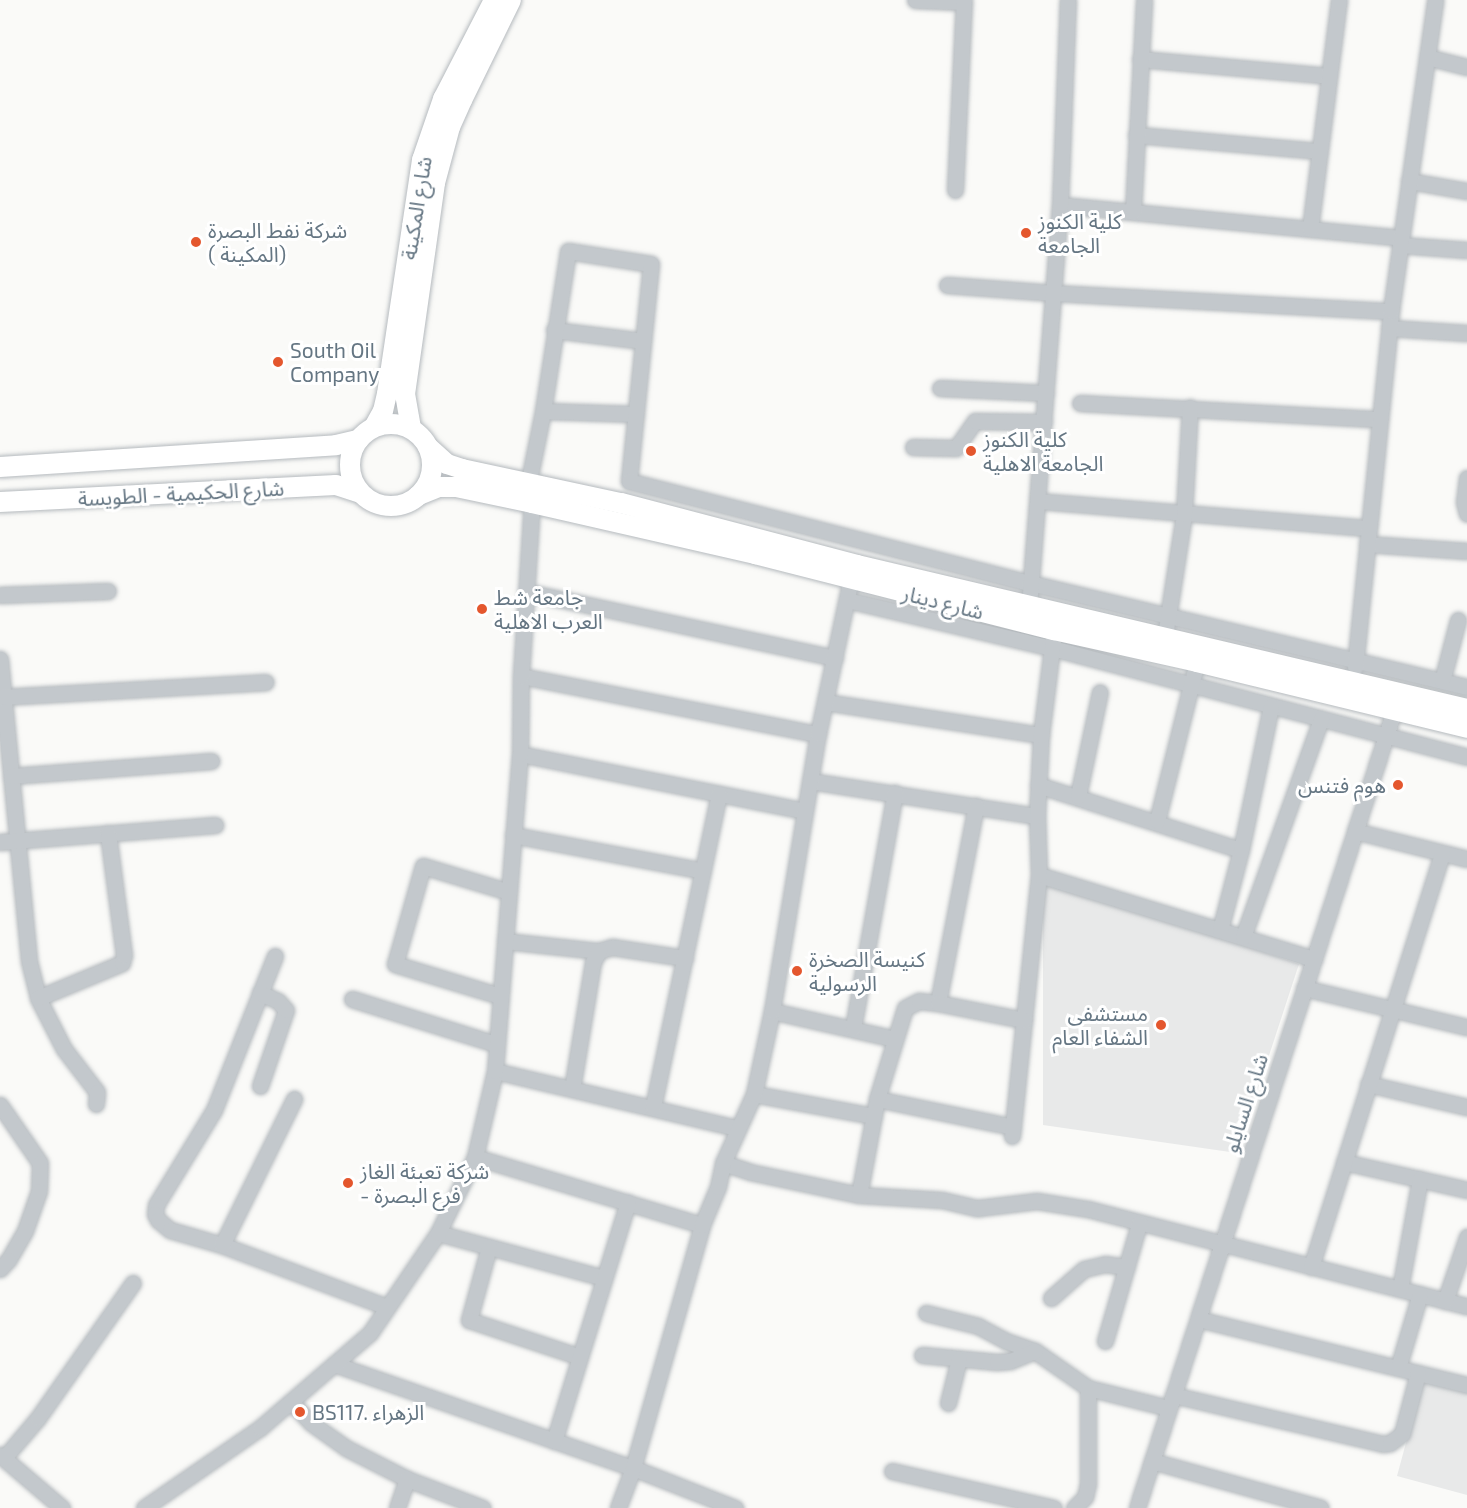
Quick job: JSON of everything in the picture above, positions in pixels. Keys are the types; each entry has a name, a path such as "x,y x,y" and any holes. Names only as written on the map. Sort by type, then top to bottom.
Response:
{"main road":[{"name":"شارع المكينة","path":"374,427 383,411 387,394 422,160 443,99 494,0"},
{"name":"شارع المكينة","path":"411,428 405,394 435,183 450,127 511,0"},
{"path":"399,424 411,428 429,447 432,472 427,485 419,495 395,506 382,505 360,493 353,481 350,467 351,452 358,440 374,427 399,424"},
{"name":"شارع الحكيمية - الطويسة","path":"0,467 336,446 358,440"},
{"name":"شارع دينار","path":"429,447 447,464 530,494 851,579 1053,639 1197,662 1467,728"},
{"path":"31,465 37,468 44,479 42,491 32,499"},
{"name":"شارع الحكيمية - الطويسة","path":"0,502 336,485 360,493"},
{"name":"شارع دينار","path":"419,495 439,487 456,487 621,503 1029,607 1165,636 1467,709"}],"street":[{"path":"915,0 964,1 955,190"},
{"path":"1029,607 1060,205 1068,0"},
{"path":"1133,212 1144,0"},
{"path":"1310,229 1318,151 1339,0"},
{"path":"1353,682 1390,311 1426,57 1431,0"},
{"path":"1426,57 1467,67"},
{"path":"1140,58 1329,76"},
{"path":"1136,135 1318,151"},
{"path":"1409,181 1467,191"},
{"path":"1060,205 1310,229 1467,250"},
{"path":"144,1508 260,1428 370,1333 438,1233 475,1157 495,1071 520,754 521,676 527,592 530,494 568,251 651,264 629,481 763,513 1030,583 1467,687"},
{"path":"947,285 1390,311"},
{"path":"1389,328 1467,333"},
{"path":"554,330 643,340"},
{"path":"940,388 1046,393"},
{"path":"1080,403 1190,407 1380,419"},
{"path":"1165,636 1184,514 1190,407"},
{"path":"543,411 636,414"},
{"path":"913,447 956,448 975,421 1044,422"},
{"path":"1467,478 1464,502 1467,514"},
{"path":"1038,501 1369,528"},
{"path":"758,539 763,513"},
{"path":"1367,544 1467,551"},
{"path":"618,1508 633,1468 702,1224 718,1187 723,1163 737,1128 754,1094 772,1011 818,734 851,579"},
{"path":"0,595 108,591"},
{"path":"527,592 835,658"},
{"path":"847,600 1053,639 1191,684 1467,757"},
{"path":"1442,681 1458,620"},
{"path":"877,1100 1013,1132 1039,875 1038,785 1041,735 1053,639"},
{"path":"0,659 28,961 38,998 64,1049 97,1092 96,1104"},
{"path":"1157,821 1197,662"},
{"path":"521,676 818,734"},
{"path":"2,697 266,682"},
{"path":"1078,796 1100,692"},
{"path":"825,702 1041,735"},
{"path":"1220,930 1241,850 1271,706"},
{"name":"شارع السايلو","path":"1137,1508 1394,711"},
{"path":"1243,937 1321,719"},
{"path":"520,754 804,811"},
{"path":"11,776 211,761"},
{"path":"810,781 1037,816"},
{"path":"1038,785 1157,821 1241,850"},
{"path":"853,1028 895,793"},
{"path":"653,1107 719,794"},
{"path":"938,1002 976,806"},
{"path":"0,842 214,825"},
{"path":"1355,831 1467,859"},
{"path":"38,998 122,963 124,955 108,833"},
{"path":"513,835 703,872"},
{"path":"1311,1267 1391,1009 1443,853"},
{"path":"500,996 395,964 423,866 509,892"},
{"path":"1039,875 1314,959"},
{"path":"505,941 599,951 612,947 685,958"},
{"path":"572,1089 593,962 599,951"},
{"path":"275,956 214,1110 156,1205 158,1220 170,1230 222,1245 387,1307"},
{"path":"1305,988 1467,1027"},
{"path":"260,993 278,1002 286,1010 260,1086"},
{"path":"352,999 496,1044"},
{"path":"860,1195 877,1100 905,1008 920,1001 938,1002 1024,1020"},
{"path":"772,1011 895,1039"},
{"path":"495,1071 737,1128"},
{"path":"1368,1083 1467,1107"},
{"path":"754,1094 874,1116"},
{"path":"222,1245 294,1099"},
{"path":"0,1106 40,1162 39,1191 25,1231 0,1269"},
{"path":"475,1157 702,1224"},
{"path":"1344,1162 1467,1190"},
{"path":"723,1163 860,1195 942,1200 978,1208 1037,1201 1088,1209 1139,1224 1467,1306"},
{"path":"1400,1289 1420,1179"},
{"path":"554,1441 628,1202"},
{"path":"1105,1341 1139,1224"},
{"path":"438,1233 604,1278"},
{"path":"1445,1300 1467,1237"},
{"path":"489,1247 469,1320 580,1357"},
{"path":"1051,1298 1084,1269 1105,1264 1127,1267"},
{"path":"62,1508 2,1456 38,1418 133,1283"},
{"path":"1398,1368 1420,1294"},
{"path":"926,1313 978,1326 1006,1341 1035,1351 1088,1388 1383,1444 1390,1443 1402,1434 1418,1373"},
{"path":"1197,1319 1467,1385"},
{"path":"922,1355 1004,1362 1035,1351"},
{"path":"948,1403 959,1359"},
{"path":"334,1364 633,1468 725,1506"},
{"path":"1074,1508 1085,1497 1088,1484 1088,1388"},
{"path":"291,1402 311,1423 345,1448 407,1479 483,1508"},
{"path":"1152,1461 1321,1508"},
{"path":"892,1471 1054,1508"},
{"path":"397,1508 407,1479"}],"shaded area":[{"name":"مستشفى الشفاء العام","path":"1043,879 1299,964 1237,1153 1043,1125"},
{"path":"1423,1380 1467,1391 1467,1495 1397,1476"}],"place":[{"name":"كلية الكنوز الجامعة","path":"1026,233"},
{"name":"شركة نفط البصرة ( المكينة)","path":"196,242"},
{"name":"South Oil Company","path":"278,362"},
{"name":"كلية الكنوز الجامعة الاهلية","path":"971,451"},
{"name":"جامعة شط العرب الاهلية","path":"482,609"},
{"name":"هوم فتنس","path":"1398,785"},
{"name":"كنيسة الصخرة الرسولية","path":"797,971"},
{"name":"مستشفى الشفاء العام","path":"1161,1025"},
{"name":"شركة تعبئة الغاز - فرع البصرة","path":"348,1183"},
{"name":"BS117. الزهراء","path":"300,1412"}]}
